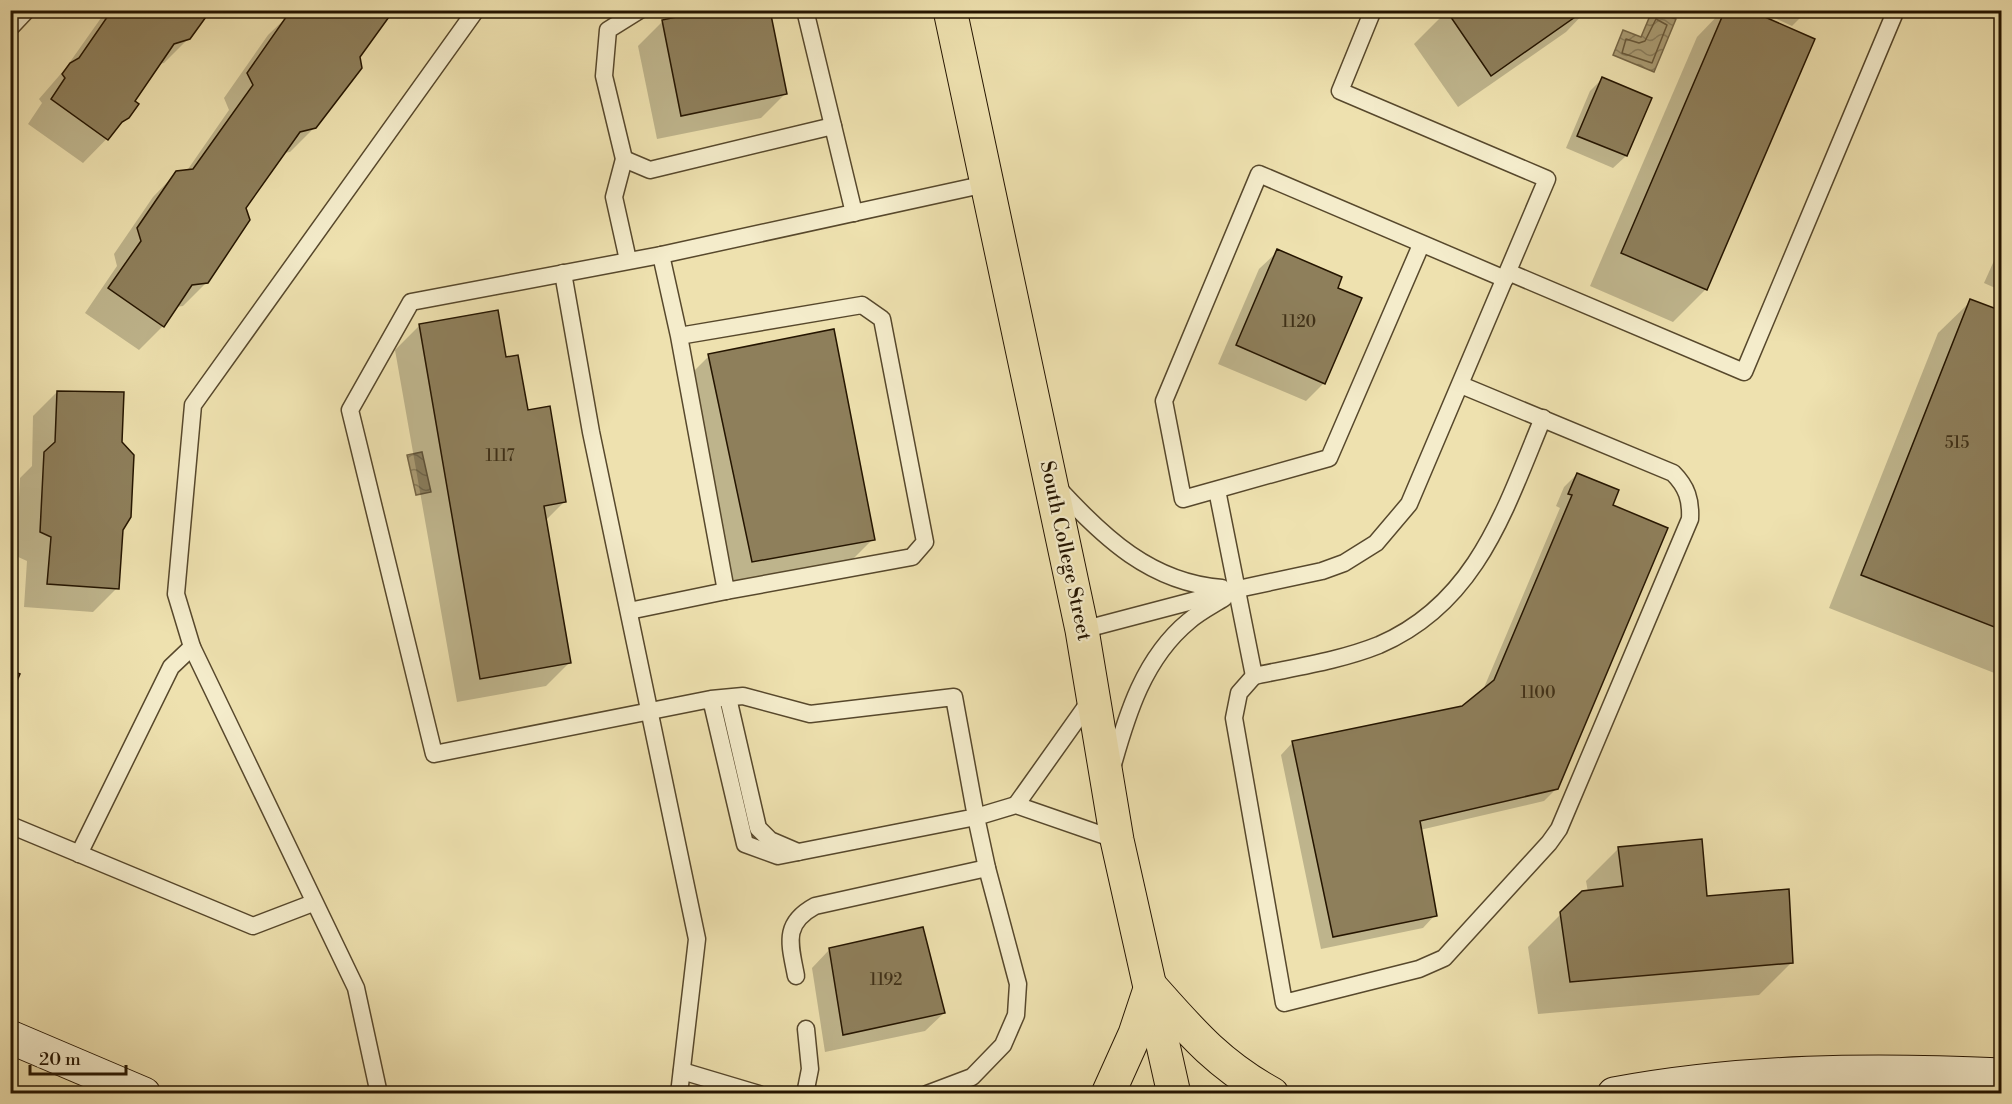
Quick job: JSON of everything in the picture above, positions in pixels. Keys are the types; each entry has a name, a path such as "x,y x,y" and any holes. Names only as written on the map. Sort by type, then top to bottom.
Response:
{"main road":[{"name":"South College Street","path":"950,10 1082,630 1117,840 1174,1094"},
{"path":"1108,1094 1135,1034 1150,987 1206,1048 1244,1078 1272,1094"}],"street":[{"path":"10,1037 144,1094"},
{"path":"1614,1094 1699,1082 1801,1074 1934,1072 2001,1075"}],"lane":[{"path":"10,28 27,10"},
{"path":"379,1094 356,988 313,903 192,647 176,594 193,405 476,10"},
{"path":"628,260 614,197 624,159 604,76 608,30 640,10"},
{"path":"805,10 854,213"},
{"path":"1082,630 1238,589 1322,571 1344,563 1376,543 1396,523 1409,504 1547,179 1340,91 1373,10"},
{"path":"1421,244 1329,458 1183,500 1164,401 1259,174 1421,244 1507,276 1743,372 1896,10"},
{"path":"624,159 650,170 833,126"},
{"path":"927,1094 972,1077 1003,1045 1016,1015 1018,984 987,868 954,698 810,714 743,696 720,698 434,754 350,410 411,302 661,255 986,184"},
{"path":"661,255 680,336 726,591"},
{"path":"564,273 591,432 697,939 679,1094"},
{"path":"629,611 912,557 925,542 882,319 862,305 680,336"},
{"path":"1461,385 1543,418 1673,473 1687,490 1691,504 1690,519 1559,829 1549,843 1444,958 1419,969 1284,1003 1234,718 1239,693 1254,676 1345,657 1379,645 1407,630 1434,611 1465,580 1487,549 1543,418"},
{"path":"1050,480 1102,535 1132,557 1164,575 1199,586 1238,589"},
{"path":"1216,490 1254,676"},
{"path":"1108,780 1125,721 1138,687 1152,664 1189,621 1238,589"},
{"path":"79,854 171,667 192,647"},
{"path":"1016,805 1094,696"},
{"path":"720,698 745,844 778,856 976,817 1016,805 1117,840"},
{"path":"10,825 253,926 313,903"},
{"path":"796,976 789,939 792,927 801,914 815,906 987,868"},
{"path":"805,1094 810,1069 806,1029"},
{"path":"682,1071 759,1094"}],"water":[{"path":"1652,11 1676,19 1654,72 1613,55 1623,30 1641,37"},
{"path":"422,452 431,492 416,495 407,455"}],"building":[{"path":"112,10 211,10 190,39 174,44 135,101 139,104 108,140 51,99 65,78 62,74 70,63 79,58"},
{"path":"291,10 394,10 360,57 362,68 316,128 300,132 246,208 250,220 208,283 192,285 164,327 108,288 141,241 137,228 176,171 193,169 253,85 247,73"},
{"path":"710,10 770,10 787,94 681,116 662,20"},
{"path":"1446,10 1585,10 1491,76"},
{"path":"1725,10 1749,10 1815,39 1707,290 1621,253"},
{"path":"1602,77 1652,98 1627,156 1577,136"},
{"path":"10,190 15,209 10,220"},
{"path":"1277,249 1342,277 1338,288 1362,298 1325,384 1236,345"},
{"path":"1970,299 2002,311 2002,630 1861,575"},
{"path":"498,310 506,357 518,355 528,410 550,406 566,502 544,506 571,663 480,679 419,324"},
{"path":"834,329 875,540 752,562 708,354"},
{"path":"57,391 124,392 122,442 134,455 131,517 123,530 119,589 47,584 51,537 40,532 44,452 55,442"},
{"path":"1577,473 1619,490 1613,505 1668,528 1558,789 1420,821 1437,916 1333,937 1292,741 1462,706 1494,680 1572,495 1568,494"},
{"path":"10,670 20,674 10,697"},
{"path":"1702,839 1707,896 1789,889 1793,963 1570,982 1560,912 1582,891 1623,886 1618,847"},
{"path":"923,927 945,1013 843,1035 829,948"}]}
